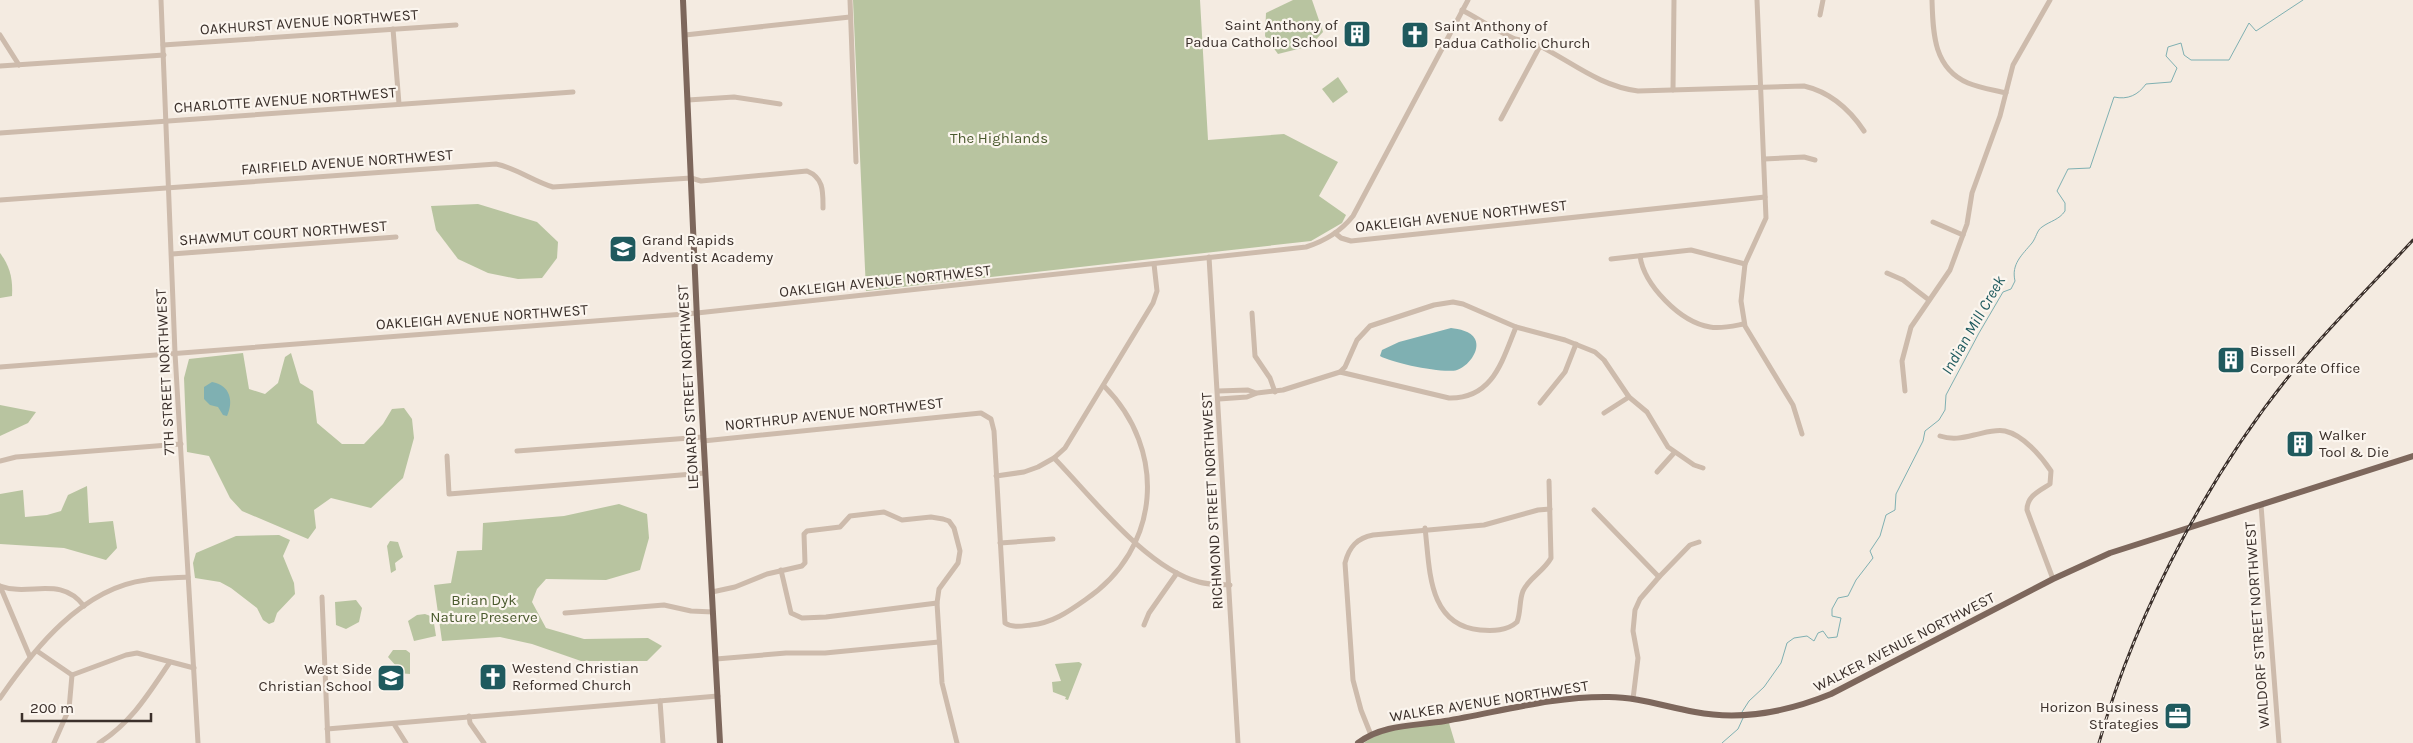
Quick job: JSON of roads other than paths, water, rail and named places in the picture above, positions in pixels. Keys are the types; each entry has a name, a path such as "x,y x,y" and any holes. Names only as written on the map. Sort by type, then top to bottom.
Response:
{"main road":[{"name":"LEONARD STREET NORTHWEST","path":"683,0 703,439 720,743"},
{"name":"WALKER AVENUE NORTHWEST","path":"1358,743 1371,734 1393,728 1578,697 1634,699 1695,712 1737,716 1756,715 1797,707 1831,694 2053,579 2131,545 2413,456"}],"street":[{"name":"7TH STREET NORTHWEST","path":"162,0 175,353 198,743"},
{"path":"850,0 856,162"},
{"path":"1335,233 1346,224 1360,203 1468,0"},
{"path":"1674,0 1674,90"},
{"path":"1757,0 1764,159 1764,224 1745,264 1741,297 1744,324 1753,342 1793,404 1802,434"},
{"path":"1820,15 1823,0"},
{"path":"1932,0 1934,38 1938,53 1946,66 1968,83 2006,93"},
{"path":"1905,391 1902,365 1906,339 1914,321 1946,276 1963,236 1972,193 2000,116 2014,65 2050,0"},
{"path":"1462,10 1513,38 1527,40 1540,46 1606,84 1638,91 1794,86 1816,90 1829,96 1845,109 1864,131"},
{"path":"685,35 850,17"},
{"name":"OAKHURST AVENUE NORTHWEST","path":"163,45 456,25"},
{"path":"393,29 398,104"},
{"path":"0,36 19,65"},
{"path":"1501,119 1540,46"},
{"path":"0,66 164,55"},
{"name":"CHARLOTTE AVENUE NORTHWEST","path":"0,133 572,92"},
{"path":"688,100 734,96 780,104"},
{"path":"1764,159 1804,158 1815,160"},
{"name":"FAIRFIELD AVENUE NORTHWEST","path":"0,200 478,164 507,166 536,182 553,187 691,178 701,182 807,171 815,174 821,181 823,208"},
{"name":"OAKLEIGH AVENUE NORTHWEST","path":"0,367 697,313 1306,247 1335,233 1341,238 1351,241 1765,197"},
{"path":"1933,222 1963,236"},
{"name":"SHAWMUT COURT NORTHWEST","path":"172,254 396,237"},
{"path":"1611,259 1691,250 1745,264"},
{"path":"1640,256 1649,282 1684,316 1711,327 1744,324"},
{"name":"RICHMOND STREET NORTHWEST","path":"1209,257 1219,399 1238,743"},
{"path":"1104,386 1127,414 1143,448 1148,493 1145,516 1135,544 1121,567 1104,586 1075,608 1051,620 1033,625 1009,626 1005,623 1002,596 996,476 1024,472 1054,458 1074,436 1153,303 1157,291 1154,264"},
{"path":"1887,273 1903,280 1929,300"},
{"path":"1219,399 1248,397 1257,393 1275,392 1340,372 1345,367 1357,340 1370,326 1434,305 1453,302 1463,304 1516,327 1576,344 1595,352 1604,360 1629,397 1646,412 1664,442 1674,453 1703,468"},
{"path":"1252,313 1255,356 1270,378 1275,392"},
{"path":"1340,372 1449,398 1461,398 1476,393 1490,382 1499,367 1516,327"},
{"path":"1540,403 1565,372 1576,344"},
{"path":"1218,391 1248,390 1257,393"},
{"path":"1604,413 1629,397"},
{"name":"NORTHRUP AVENUE NORTHWEST","path":"517,451 703,439 968,412 981,413 991,419 993,424 996,476"},
{"path":"1940,436 1956,438 1993,431 2006,432 2025,442 2046,463 2051,471 2050,484 2032,496 2028,501 2027,510 2053,579"},
{"path":"0,461 16,457 181,444"},
{"path":"1657,472 1674,453"},
{"path":"447,456 449,494 705,473"},
{"path":"1054,458 1135,544 1177,573 1198,582 1230,585"},
{"path":"1425,528 1432,586 1435,598 1443,611 1453,619 1474,629 1504,629 1517,622 1523,591 1546,567 1551,558 1549,481"},
{"name":"WALDORF STREET NORTHWEST","path":"2261,505 2279,743"},
{"path":"1371,734 1360,710 1353,680 1345,577 1347,555 1356,541 1364,537 1425,528 1484,525 1538,510 1550,509"},
{"path":"1594,510 1659,577"},
{"path":"712,592 736,588 781,570 802,566 805,563 804,534 807,530 840,526 850,516 884,512 902,520 931,518 943,519 949,522 954,528 960,552 958,562 939,589 937,603 943,695 957,743"},
{"path":"1000,543 1052,538"},
{"path":"1634,699 1638,658 1633,631 1635,610 1640,599 1690,544 1699,542"},
{"path":"781,570 791,613 802,618 937,603"},
{"path":"1144,625 1149,613 1177,573"},
{"path":"0,698 30,657 84,606 101,595 128,584 145,580 188,577"},
{"path":"0,586 18,590 54,588 77,597 84,606"},
{"path":"0,586 30,657"},
{"path":"322,597 328,743"},
{"path":"565,613 659,605 691,611 713,612"},
{"path":"716,659 786,653 825,653 939,642"},
{"path":"37,651 72,675"},
{"path":"72,675 132,654 148,655 194,668"},
{"path":"99,743 114,734 136,712 170,662"},
{"path":"54,743 69,710 72,675"},
{"path":"327,730 469,716 718,696"},
{"path":"660,701 663,743"},
{"path":"469,716 470,723 484,743"},
{"path":"394,724 406,743"}],"water":[{"path":"1451,328 1468,332 1475,339 1476,344 1475,353 1472,358 1465,366 1457,370 1450,371 1418,367 1395,362 1380,356 1382,350 1399,342"},
{"path":"212,382 223,386 229,394 230,405 227,416 223,415 218,407 210,405 204,399 204,387"}],"waterway":[{"name":"Indian Mill Creek","path":"1742,712 1749,701 1764,687 1781,663 1787,643 1794,638 1807,636 1814,641 1818,633 1823,631 1828,638 1837,637 1841,618 1832,616 1832,609 1838,598 1848,596 1856,580 1873,558 1870,551 1880,536 1886,515 1895,510 1896,494 1923,441 1925,431 1939,420 1945,410 1946,395 1979,333 2003,292 2011,289 2015,281 2014,275 2018,260 2032,243 2040,228 2065,211 2065,203 2057,191 2068,169 2090,168 2114,97 2124,98 2132,96 2146,84 2171,82 2177,68 2166,56 2168,47 2181,43 2184,55 2191,60 2229,60 2249,23 2256,31 2303,0"},
{"name":"Indian Mill Creek","path":"1722,743 1738,729 1743,718"}],"railway":[{"path":"2099,743 2115,692 2135,640 2158,588 2212,486 2243,438 2310,351 2413,240"}],"place":[{"name":"Saint Anthony of Padua Catholic School","path":"1357,34"},
{"name":"Saint Anthony of Padua Catholic Church","path":"1415,35"},
{"name":"Grand Rapids Adventist Academy","path":"623,249"},
{"name":"Bissell Corporate Office","path":"2231,360"},
{"name":"Walker Tool & Die","path":"2300,444"},
{"name":"Westend Christian Reformed Church","path":"493,677"},
{"name":"West Side Christian School","path":"391,678"},
{"name":"Horizon Business Strategies","path":"2178,716"}],"park label":[{"name":"The Highlands","path":"999,138"},
{"name":"Brian Dyk Nature Preserve","path":"484,608"}]}
